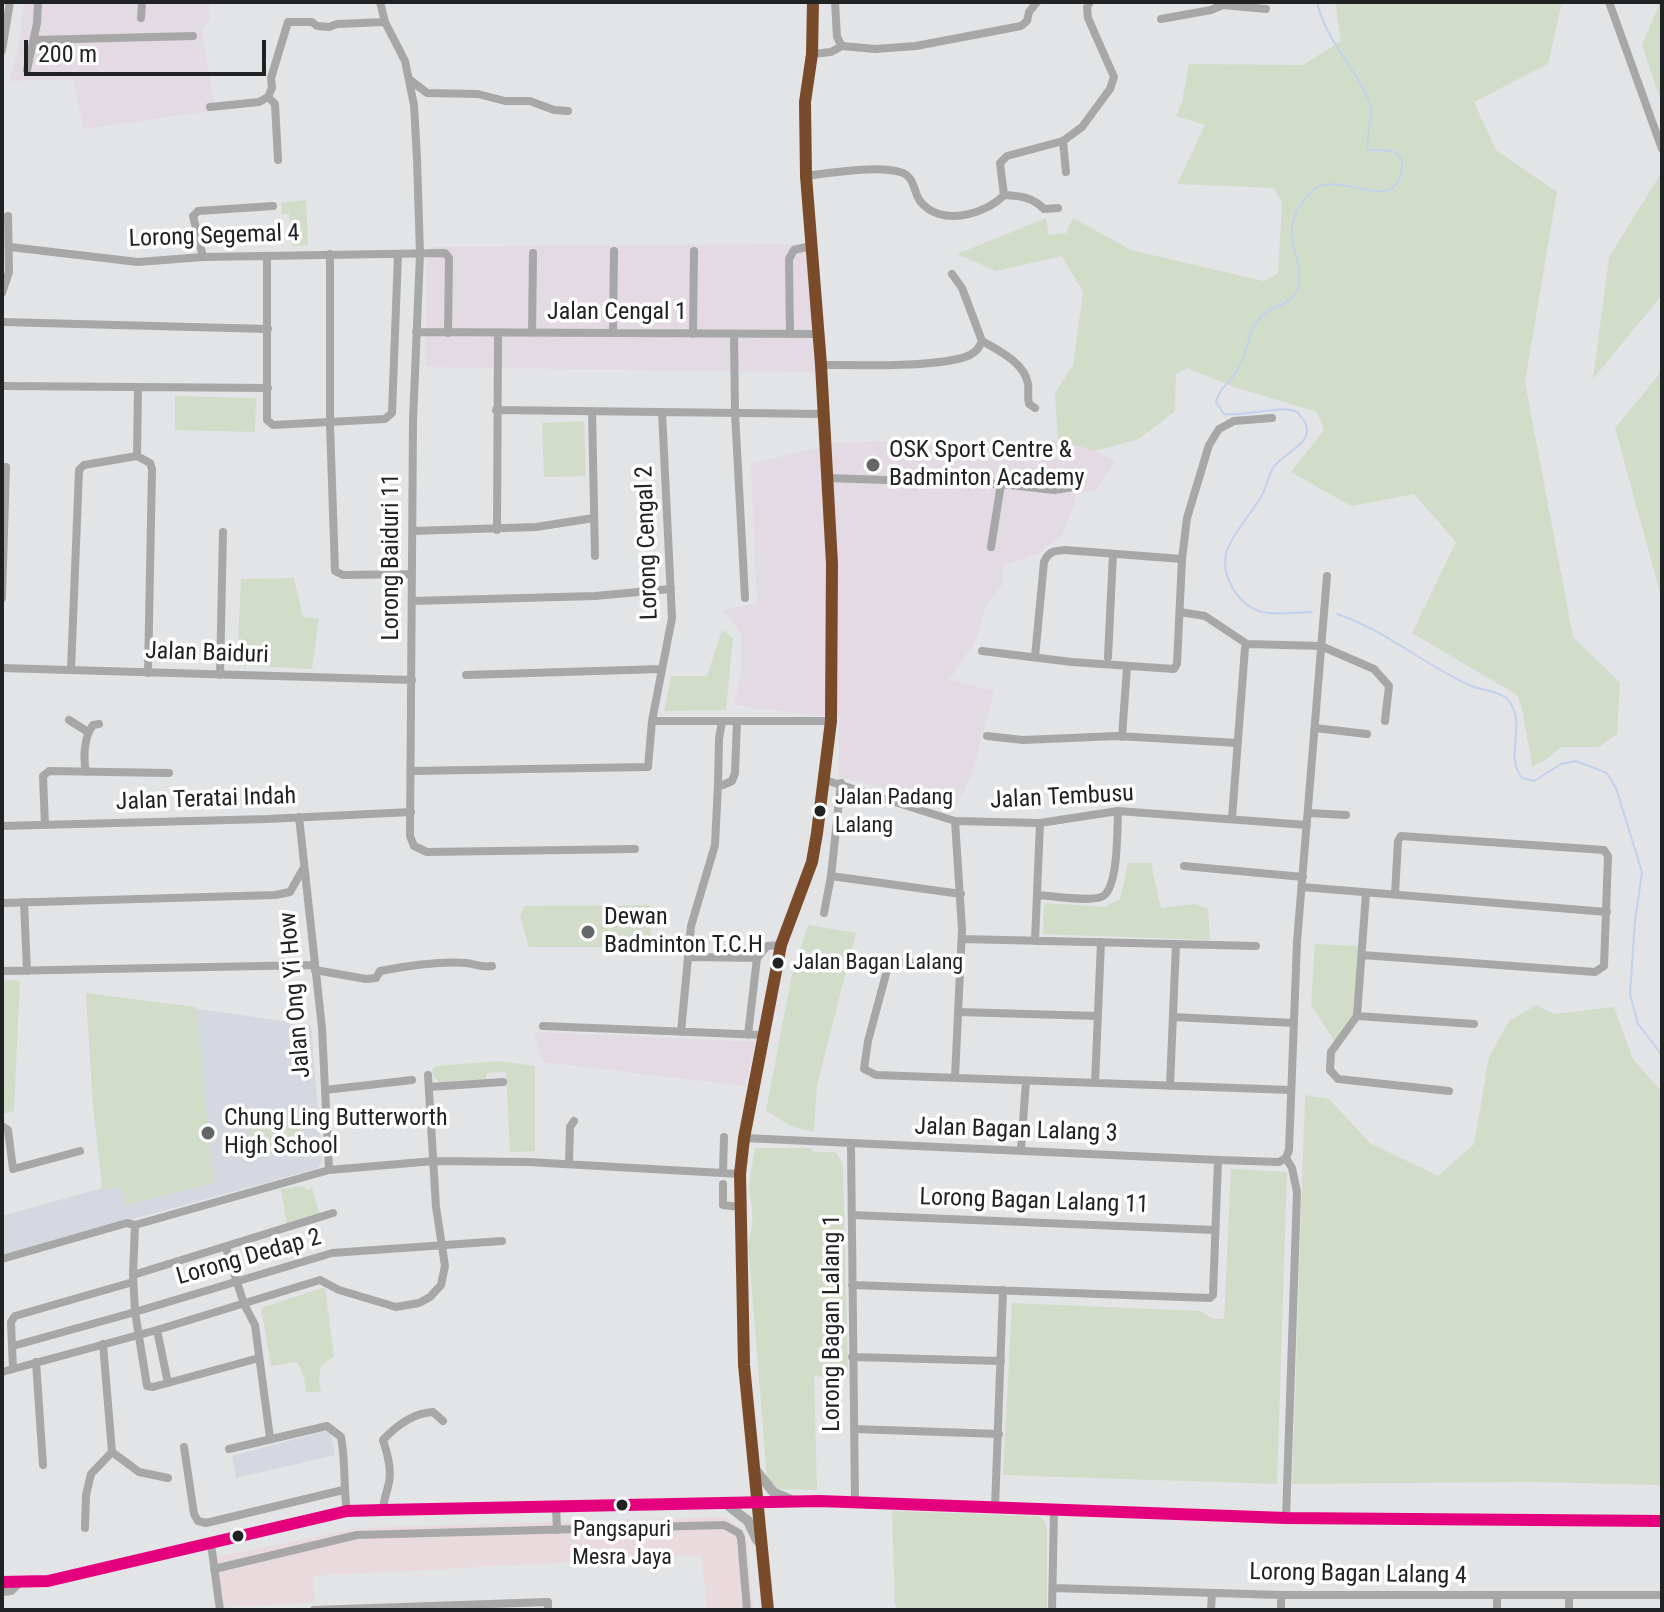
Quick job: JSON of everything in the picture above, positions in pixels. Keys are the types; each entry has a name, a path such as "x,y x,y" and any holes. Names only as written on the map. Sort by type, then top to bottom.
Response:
{"main road":[{"path":"768,1610 744,1365 739,1193 743,1143 781,945 812,862 831,721 833,615 828,478 806,176 805,102 812,54 813,2"},
{"path":"753,1467 774,1493 795,1501"},
{"path":"2,1582 48,1581 347,1511 556,1506 593,1499 725,1503 855,1501 1286,1518 1662,1521"},
{"path":"725,1503 748,1521 762,1552"},
{"path":"2,1591 11,1590 18,1583"}],"street":[{"path":"2,50 10,2"},
{"path":"27,70 38,2"},
{"path":"141,18 142,2"},
{"name":"Lorong Baiduri 11","path":"380,2 385,22 405,61 414,105 420,254 416,332 410,836 414,846 427,852 635,849"},
{"path":"835,2 837,37 842,46"},
{"path":"812,54 831,52 842,46 875,49 916,46 1021,26 1037,2"},
{"path":"1004,195 1000,163 1007,156 1063,141 1082,127 1113,83 1114,77 1088,18 1090,2"},
{"path":"1609,2 1662,149"},
{"path":"1161,19 1211,10 1223,4 1266,9"},
{"path":"210,107 259,102 268,97 288,22 312,22 317,26 329,27 385,22"},
{"path":"34,40 193,36"},
{"path":"409,79 427,93 478,94 505,101 530,101 554,110 568,111"},
{"path":"414,105 427,93"},
{"path":"268,97 275,104 278,160"},
{"path":"1063,141 1066,172"},
{"path":"806,176 890,170 904,172 913,181 918,199 940,215 978,212 1004,195 1024,196 1044,209 1058,208"},
{"path":"203,257 193,216 198,211 273,206"},
{"path":"2,293 9,272 8,216"},
{"path":"790,334 789,259 794,250 811,246"},
{"name":"Lorong Segemal 4","path":"10,247 138,262 203,257 420,254"},
{"path":"613,333 614,251"},
{"path":"693,334 694,251"},
{"path":"420,254 445,253 449,258 448,333"},
{"path":"532,333 533,253"},
{"path":"330,254 330,424 335,571 343,575 412,574"},
{"path":"267,256 267,420 273,425 385,419 392,413 398,254"},
{"path":"821,365 940,361 968,356 979,349 982,341 962,288 952,274"},
{"path":"2,322 268,329"},
{"name":"Jalan Cengal 1","path":"416,332 818,334"},
{"path":"497,530 498,333"},
{"path":"734,334 745,598"},
{"path":"982,341 1003,351 1014,361 1028,383 1029,404 1035,408"},
{"path":"2,386 268,388"},
{"path":"138,387 141,458 152,469 148,673"},
{"path":"496,410 823,414"},
{"path":"592,411 595,556"},
{"name":"Lorong Cengal 2","path":"411,771 648,767 652,721 671,629 662,412"},
{"path":"982,651 1174,669 1177,664 1187,518 1209,445 1219,429 1234,421 1272,418"},
{"path":"71,670 79,470 84,465 141,458"},
{"path":"2,598 6,467"},
{"path":"828,478 1001,484 1054,490 1074,487"},
{"path":"991,547 1001,484"},
{"path":"413,531 497,530 594,518"},
{"path":"220,675 223,532"},
{"path":"1035,657 1044,562 1054,551 1182,559"},
{"path":"1108,657 1113,554"},
{"path":"1286,1518 1297,1192 1292,1168 1286,1158 1289,1150 1302,887 1327,576"},
{"path":"412,601 595,596 671,589"},
{"path":"1180,612 1205,616 1247,644 1321,646 1374,669 1389,686 1385,721"},
{"path":"1232,818 1247,644"},
{"path":"1122,737 1127,667"},
{"name":"Jalan Baiduri","path":"2,668 412,680"},
{"path":"466,675 661,669"},
{"path":"69,720 88,732"},
{"path":"652,721 831,721"},
{"path":"681,1032 691,926 715,845 722,721"},
{"path":"718,784 732,781 735,773 737,721"},
{"path":"72,772 82,760 88,732 93,725 99,724"},
{"path":"1315,728 1367,734"},
{"path":"987,736 1023,740 1122,737 1238,743"},
{"path":"82,760 86,772"},
{"path":"45,825 43,776 49,771 169,773"},
{"name":"Jalan Tembusu","path":"825,780 955,821 1040,823 1118,811 1307,825"},
{"path":"824,913 841,783"},
{"path":"1037,895 1086,898 1102,897 1107,893 1114,880 1118,811"},
{"name":"Jalan Teratai Indah","path":"2,826 411,812"},
{"path":"1309,813 1346,815"},
{"name":"Jalan Ong Yi How","path":"299,817 315,967 329,1170"},
{"path":"955,821 962,939 955,1078"},
{"path":"1035,941 1040,823"},
{"path":"1362,955 1595,972 1602,969 1605,962 1607,852 1401,836 1398,841 1395,894"},
{"path":"1184,866 1303,877"},
{"path":"2,903 275,895 290,892 304,868"},
{"path":"831,876 961,894"},
{"path":"1302,887 1607,912"},
{"path":"1366,893 1357,1016 1331,1052 1330,1070 1338,1079 1449,1091"},
{"path":"24,902 27,971"},
{"path":"962,939 1256,946"},
{"path":"1095,1083 1101,942"},
{"path":"1170,1086 1176,944"},
{"path":"748,1035 757,958 767,946 781,945"},
{"path":"689,957 757,958"},
{"path":"961,962 889,963 864,1069 876,1075 1291,1090"},
{"path":"2,971 315,967 366,979 376,978 380,971 394,969 456,963 483,968 492,966"},
{"path":"958,1012 1098,1016"},
{"path":"1357,1016 1474,1024"},
{"path":"1173,1017 1294,1023"},
{"path":"543,1026 764,1035"},
{"path":"2,1372 157,1330 320,1280 339,1290 396,1307 419,1303 430,1297 441,1285 445,1266 436,1207 428,1075"},
{"path":"325,1090 412,1080"},
{"path":"1021,1150 1026,1081"},
{"path":"429,1087 503,1082"},
{"path":"569,1164 570,1127 574,1121"},
{"path":"5,1128 13,1169 80,1151"},
{"path":"723,1173 724,1137"},
{"name":"Jalan Bagan Lalang 3","path":"725,1148 743,1143 851,1144 1279,1162 1286,1158"},
{"name":"Lorong Bagan Lalang 1","path":"851,1144 855,1501"},
{"path":"852,1285 1205,1299 1213,1295 1218,1160"},
{"path":"2,1259 329,1170 434,1161 569,1164 740,1174"},
{"path":"739,1193 723,1188 723,1205 739,1207"},
{"path":"13,1369 11,1322 15,1316 333,1213"},
{"name":"Lorong Bagan Lalang 11","path":"852,1215 1215,1230"},
{"path":"135,1225 135,1312 147,1386 149,1388 259,1358"},
{"name":"Lorong Dedap 2","path":"13,1346 332,1253 502,1241"},
{"path":"226,1248 244,1304 255,1325 270,1438"},
{"path":"995,1508 1003,1290"},
{"path":"157,1330 168,1383"},
{"path":"85,1528 86,1495 91,1474 112,1452 103,1344"},
{"path":"852,1357 1001,1361"},
{"path":"36,1362 43,1465"},
{"path":"383,1510 384,1494 389,1483 388,1457 383,1440 391,1431 424,1412 433,1412 443,1421"},
{"path":"229,1449 327,1426 341,1437 345,1455 343,1490 347,1511"},
{"path":"854,1429 999,1434"},
{"path":"184,1447 194,1514 198,1521 206,1523 343,1490"},
{"path":"112,1452 139,1472 168,1478"},
{"path":"556,1506 557,1530"},
{"path":"1052,1610 1054,1510"},
{"path":"214,1569 357,1535 724,1525 739,1533 741,1538 747,1610"},
{"path":"211,1544 220,1610"},
{"name":"Lorong Bagan Lalang 4","path":"1053,1588 1281,1595 1662,1595"},
{"path":"1211,1610 1212,1593"},
{"path":"1281,1595 1281,1610"},
{"path":"1569,1596 1569,1610"},
{"path":"1497,1597 1497,1610"},
{"path":"314,1610 548,1606"}],"shaded area":[{"path":"24,2 209,2 210,20 201,30 215,110 83,129 74,79 10,81 20,39"},
{"path":"807,244 815,372 425,367 428,247"},
{"path":"1058,440 1095,451 1115,461 1097,489 1073,496 1075,504 1062,535 1039,553 1004,565 1002,585 986,606 975,642 949,680 994,691 972,774 952,814 883,788 839,777 839,718 734,705 741,673 741,633 723,610 757,603 751,464 841,442"},
{"name":"Chung Ling Butterworth High School","path":"86,993 311,1025 322,1161 316,1169 2,1255 2,1216 102,1188"},
{"path":"534,1032 755,1042 745,1086 543,1062"},
{"path":"330,1430 335,1455 236,1478 232,1456"},
{"path":"724,1517 746,1533 754,1610 708,1610 701,1555 313,1576 315,1602 218,1608 212,1558 360,1528"}],"green space":[{"path":"1335,2 1562,2 1548,64 1474,102 1496,150 1557,192 1525,382 1573,637 1620,683 1617,734 1599,747 1561,747 1532,766 1517,695 1412,633 1456,542 1414,494 1351,506 1291,472 1324,430 1317,412 1234,387 1187,368 1176,374 1175,411 1139,439 1095,451 1058,440 1055,393 1073,365 1083,292 1062,256 996,271 957,254 1046,218 1049,235 1066,233 1073,218 1131,250 1263,281 1278,274 1282,202 1274,188 1177,184 1205,125 1176,116 1182,102 1189,64 1303,65 1341,41"},
{"path":"1662,2 1662,104 1642,45"},
{"path":"1660,175 1662,295 1593,379 1609,257"},
{"path":"306,200 308,245 292,246 289,214 282,214 281,203"},
{"path":"1662,371 1662,600 1615,428"},
{"path":"175,396 256,398 255,432 175,430"},
{"path":"584,421 586,476 544,477 542,423"},
{"path":"294,578 303,617 319,619 312,669 237,665 241,579"},
{"path":"722,630 733,638 726,710 664,711 671,676 707,676"},
{"path":"1128,863 1151,863 1161,908 1195,904 1208,909 1210,940 1043,934 1044,903 1105,907 1120,899"},
{"name":"Dewan Badminton T.C.H","path":"650,905 651,947 529,947 520,917 524,906"},
{"path":"808,925 856,933 817,1085 814,1132 793,1127 766,1111 791,979"},
{"path":"1315,944 1359,946 1355,1014 1335,1042 1311,1005"},
{"path":"2,979 20,981 14,1111 2,1114"},
{"path":"86,993 196,1007 214,1183 126,1205 120,1186 103,1191 93,1105"},
{"path":"1536,1005 1554,1014 1614,1007 1633,1059 1662,1092 1662,1485 1531,1482 1292,1484 1305,1095 1329,1099 1370,1143 1438,1176 1474,1144 1489,1057 1509,1021"},
{"path":"499,1061 535,1066 535,1151 510,1152 506,1072 487,1073 486,1079 439,1082 432,1070 437,1066"},
{"path":"302,1121 304,1149 248,1153 246,1126"},
{"path":"755,1148 812,1148 813,1152 836,1152 843,1165 848,1377 814,1376 817,1490 778,1489 767,1478 748,1243 752,1225 750,1184"},
{"path":"1231,1169 1287,1172 1277,1484 1003,1475 1012,1303 1201,1311 1211,1318 1224,1319"},
{"path":"304,1186 306,1190 312,1188 320,1215 287,1225 281,1189"},
{"path":"325,1287 334,1356 321,1366 321,1392 306,1392 297,1362 271,1366 261,1308"},
{"path":"892,1511 1039,1516 1047,1530 1047,1610 899,1610 895,1605"}],"waterway":[{"path":"1312,612 1274,613 1253,608 1232,587 1226,568 1231,541 1261,497 1273,468 1306,436 1305,422 1291,410 1224,414 1216,402 1239,367 1254,325 1265,313 1289,300 1296,292 1299,276 1292,226 1306,197 1318,187 1329,184 1367,190 1389,189 1397,183 1402,170 1401,159 1394,152 1368,149 1369,101 1326,28 1317,2"},
{"path":"1337,614 1371,629 1469,685 1505,697 1514,710 1515,760 1522,778 1534,781 1561,764 1576,761 1607,773 1616,788 1642,872 1630,994 1638,1024 1662,1055"}],"transit line":[{"path":"768,1610 744,1365 740,1174 744,1138 781,945 812,862 831,721 832,564 806,176 805,102 812,54 813,2"},
{"path":"2,1582 48,1581 347,1511 819,1501 1286,1518 1662,1521"}],"place":[{"name":"OSK Sport Centre & Badminton Academy","path":"873,465"},
{"name":"Jalan Padang Lalang","path":"820,811"},
{"name":"Dewan Badminton T.C.H","path":"588,932"},
{"name":"Jalan Bagan Lalang","path":"778,963"},
{"name":"Chung Ling Butterworth High School","path":"208,1133"},
{"name":"Pangsapuri Mesra Jaya","path":"622,1505"}]}
